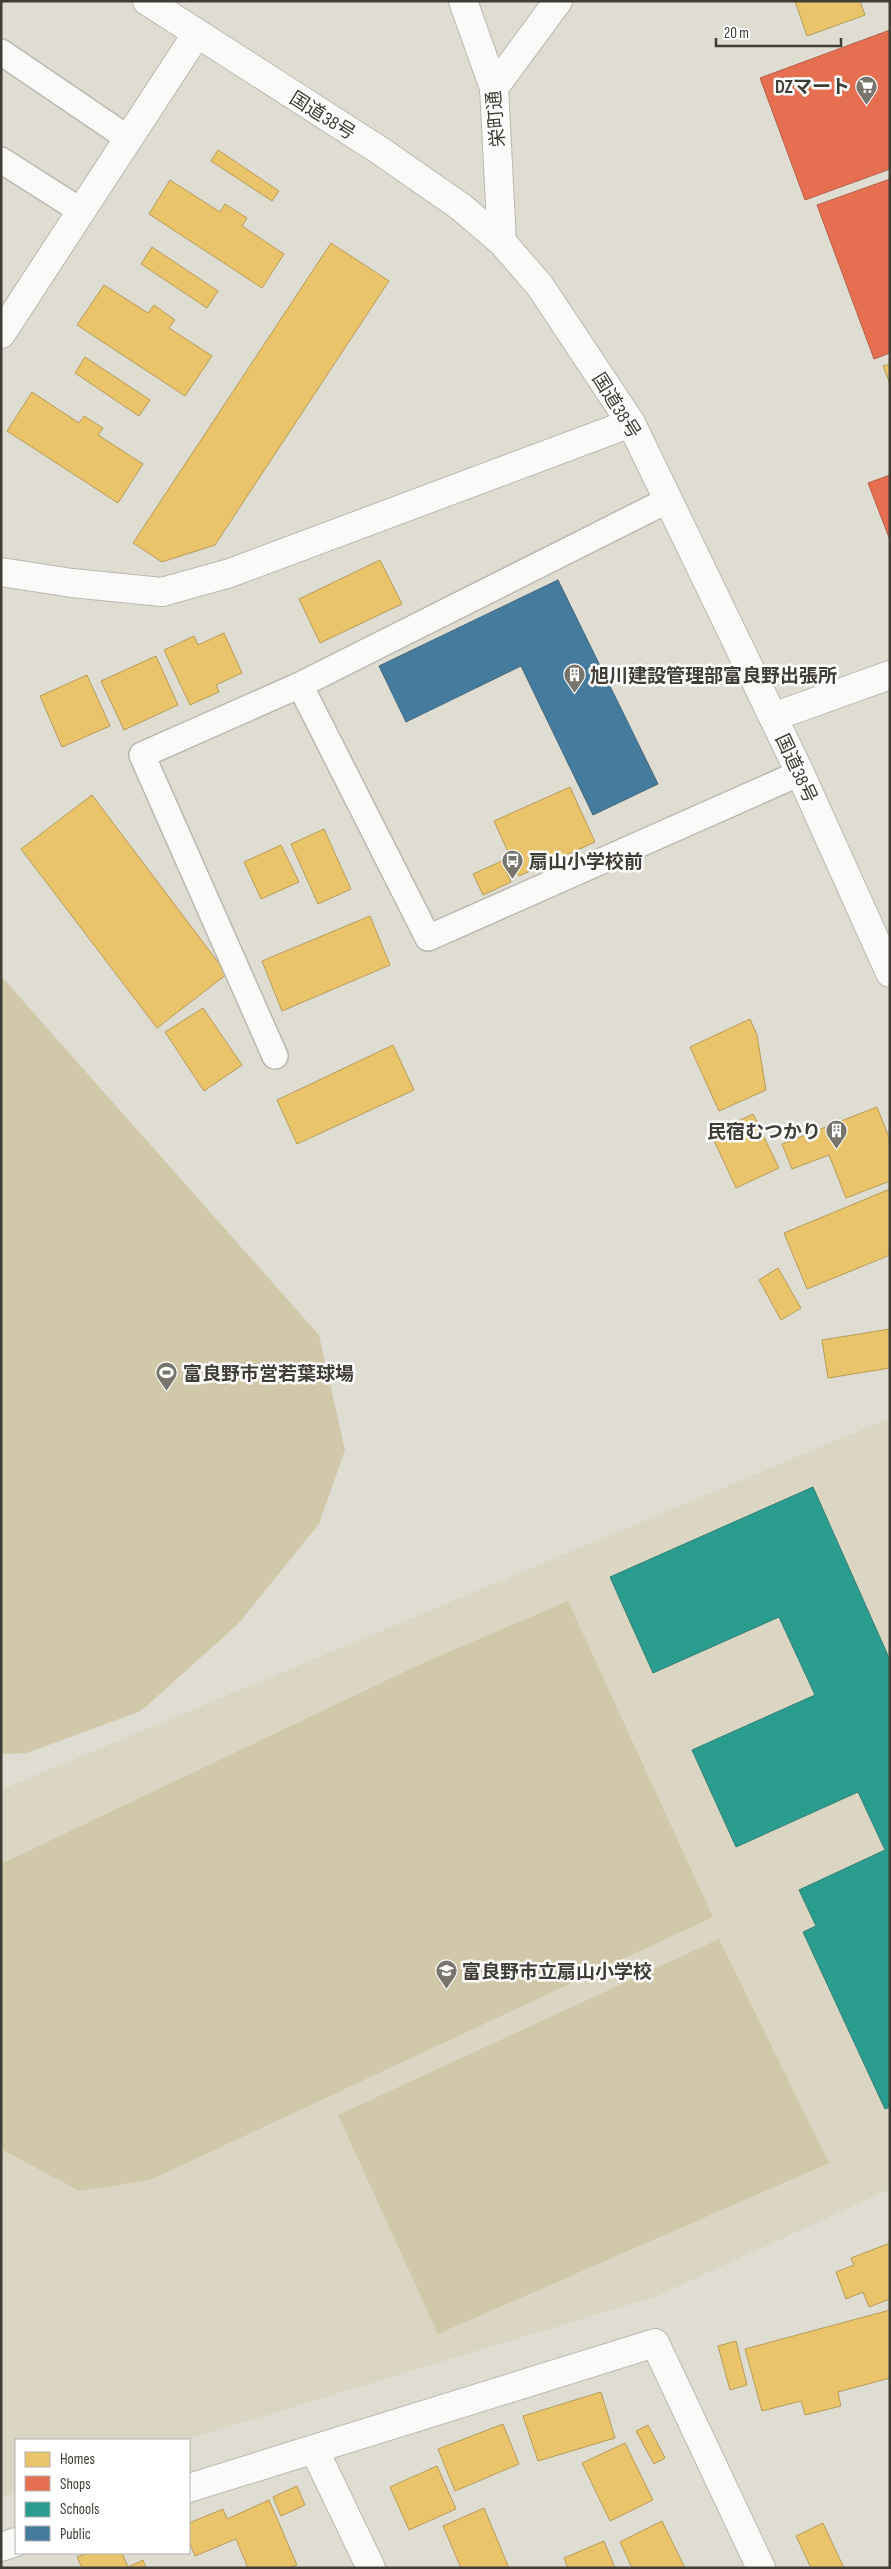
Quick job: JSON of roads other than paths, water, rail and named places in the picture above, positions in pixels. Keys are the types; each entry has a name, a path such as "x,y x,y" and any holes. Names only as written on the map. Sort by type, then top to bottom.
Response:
{"main road":[{"name":"国道38号","path":"146,1 196,35 379,150 461,207 502,242 540,286 631,423 800,773 890,973"},
{"name":"栄町通","path":"463,1 494,88 502,242"},
{"path":"494,88 558,1"},
{"path":"1,334 196,35"},
{"path":"1,572 72,583 162,592 230,573 631,423"},
{"path":"773,717 890,675"},
{"path":"190,2488 655,2344 761,2568"},
{"path":"314,2449 371,2568"},
{"path":"1,2547 15,2542"}],"lane":[{"path":"1,52 129,139"},
{"path":"1,160 81,211"},
{"path":"275,1056 142,755 300,685 668,500"},
{"path":"300,685 428,938 800,773"}],"place":[{"name":"DZマート","path":"866,105"},
{"name":"旭川建設管理部富良野出張所","path":"574,694"},
{"name":"扇山小学校前","path":"513,880"},
{"name":"民宿むつかり","path":"837,1150"},
{"name":"富良野市営若葉球場","path":"167,1392"},
{"name":"富良野市立扇山小学校","path":"446,1990"}]}
